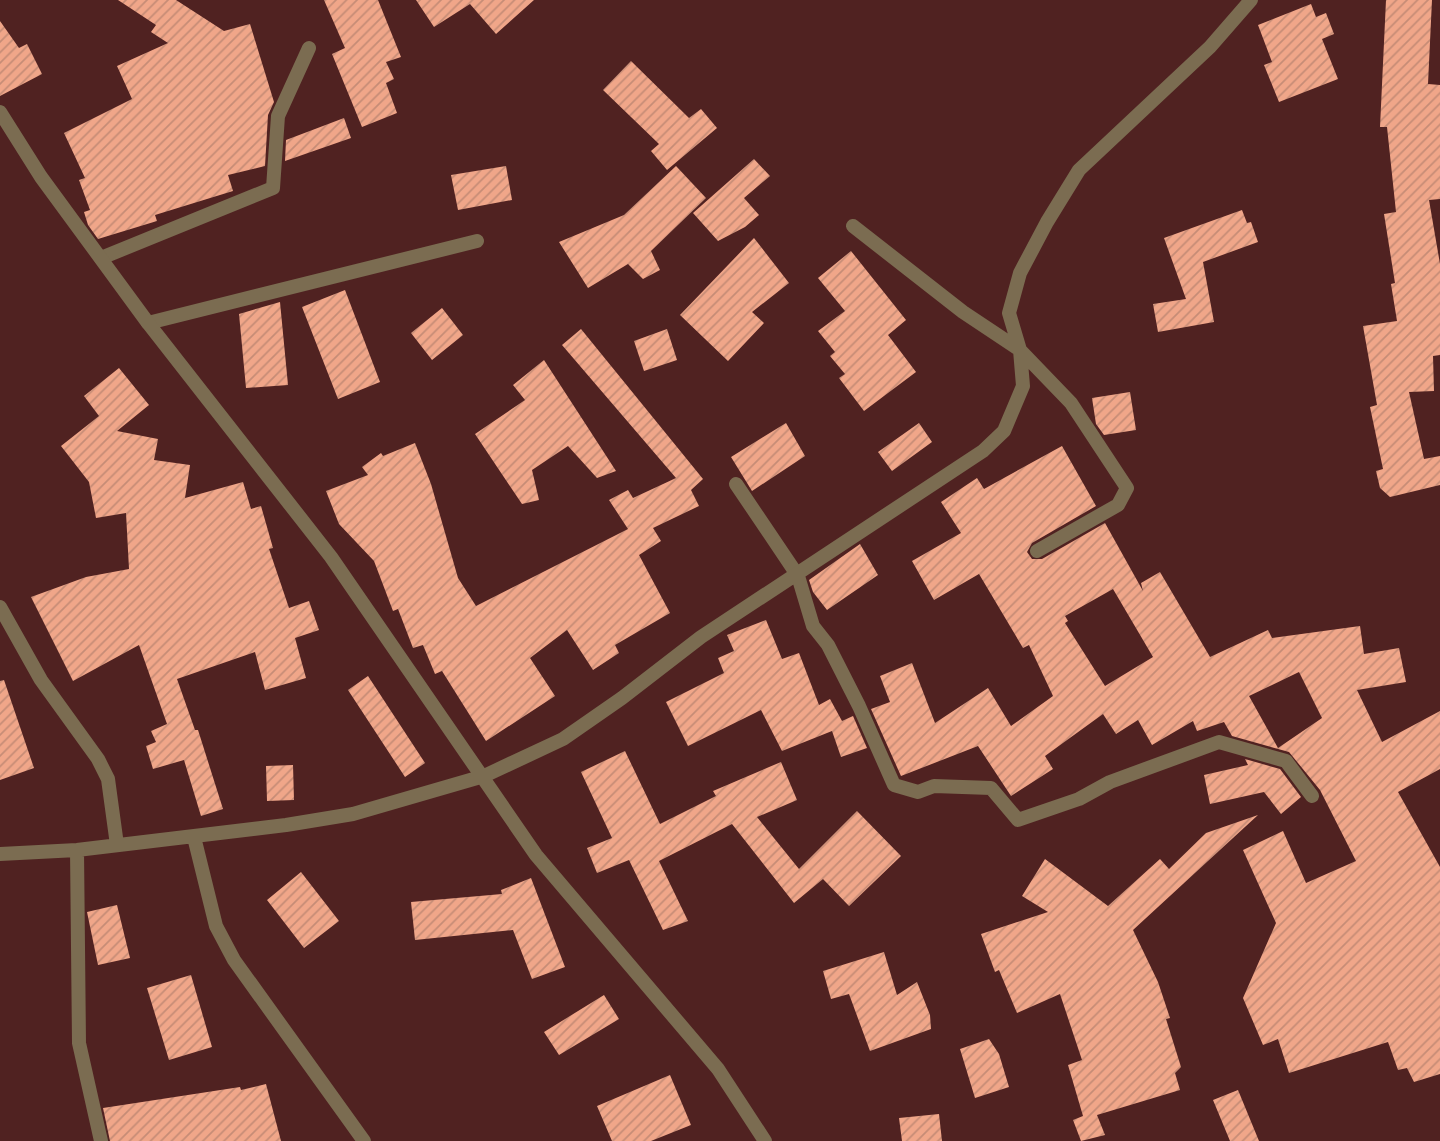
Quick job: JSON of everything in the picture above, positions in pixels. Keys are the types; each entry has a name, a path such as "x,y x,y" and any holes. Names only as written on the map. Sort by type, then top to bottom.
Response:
{"street":[{"path":"0,854 77,850 194,838 353,814 484,776 563,739 701,637 798,576 853,536 983,452 1004,431 1023,386 1020,350 1009,313 1020,273 1079,170 1210,47 1251,0"},
{"path":"101,258 272,188 278,116 309,48"},
{"path":"0,112 41,177 149,323 331,557 457,744 484,776 536,855 718,1069 765,1141"},
{"path":"853,226 963,313 1020,350 1071,403 1127,488 1118,505 1037,551"},
{"path":"149,323 477,241"},
{"path":"736,484 798,576 813,626 828,645 894,785 918,792 934,786 991,788 1018,820 1079,799 1110,782 1219,742 1286,761 1312,796"},
{"path":"0,607 41,680 98,759 108,779 117,845"},
{"path":"194,838 216,926 234,960 364,1141"},
{"path":"77,850 79,1043 101,1141"}],"building":[{"path":"118,0 176,0 224,31 250,24 274,102 268,115 265,166 228,175 233,191 155,215 157,221 98,239 88,225 84,212 90,210 79,180 85,178 64,133 132,99 117,66 168,43 151,32 156,25"},
{"path":"324,0 378,0 401,57 386,62 394,79 386,83 397,113 362,127 332,54 345,48"},
{"path":"416,0 534,0 496,34 470,4 434,27"},
{"path":"1386,0 1432,0 1428,84 1440,85 1440,199 1429,200 1440,264 1440,355 1433,356 1434,391 1409,392 1424,459 1440,456 1440,485 1390,497 1380,488 1376,471 1383,469 1370,407 1377,405 1363,326 1397,321 1391,284 1395,283 1384,214 1396,212 1387,127 1380,127"},
{"path":"1311,4 1316,17 1326,13 1334,34 1322,39 1338,79 1279,102 1264,65 1272,62 1258,25"},
{"path":"0,21 19,48 27,44 42,74 0,96"},
{"path":"631,61 689,118 701,109 717,128 667,170 651,151 659,144 603,90"},
{"path":"344,118 351,138 285,161 286,140"},
{"path":"754,159 770,176 744,198 759,215 745,227 718,241 693,213"},
{"path":"506,166 512,200 458,210 451,175"},
{"path":"676,166 706,198 651,251 660,270 643,279 628,264 588,288 559,242 624,215"},
{"path":"1242,210 1247,223 1251,222 1258,242 1203,262 1214,322 1158,332 1153,304 1186,299 1164,238"},
{"path":"754,238 789,283 752,312 764,323 728,361 680,315"},
{"path":"851,251 906,320 888,335 916,372 864,411 839,378 845,374 830,356 835,352 818,331 845,311 818,278"},
{"path":"345,290 380,382 338,399 302,307"},
{"path":"280,302 288,385 246,388 239,314"},
{"path":"442,308 463,335 432,360 411,333"},
{"path":"581,329 703,479 691,490 699,506 653,528 661,541 639,555 670,613 615,645 619,653 593,670 567,630 530,658 555,696 486,741 442,671 435,674 423,645 413,648 398,609 393,611 374,561 339,524 326,491 368,475 362,467 381,453 383,456 415,443 431,484 458,578 476,606 628,529 609,500 628,490 633,498 676,478 562,345"},
{"path":"667,329 677,360 644,371 634,341"},
{"path":"544,360 616,471 597,478 568,446 532,470 539,500 522,504 475,434 525,400 513,385"},
{"path":"119,368 149,405 117,431 158,439 154,460 190,465 185,498 243,482 251,509 261,506 273,548 269,549 289,608 309,601 319,630 295,638 306,678 265,690 255,652 177,679 195,730 198,730 223,809 201,816 184,760 153,769 146,746 156,742 151,731 167,724 139,645 73,681 31,597 86,577 129,569 126,513 96,518 89,482 61,446 99,416 84,396"},
{"path":"1130,392 1136,430 1104,435 1096,424 1092,398"},
{"path":"786,423 805,456 752,491 731,457"},
{"path":"919,423 932,442 892,471 878,452"},
{"path":"1062,446 1096,506 1032,543 1027,552 1032,559 1042,559 1105,523 1143,591 1141,583 1160,572 1210,657 1268,630 1272,638 1360,626 1364,654 1399,648 1406,682 1357,690 1382,742 1440,711 1440,769 1398,792 1440,867 1440,1074 1414,1082 1407,1068 1398,1070 1388,1042 1289,1073 1278,1039 1263,1045 1243,998 1276,923 1243,850 1283,831 1306,883 1356,861 1320,790 1289,752 1232,736 1224,722 1197,731 1193,721 1152,745 1138,720 1116,734 1103,714 1045,756 1053,769 1011,796 978,746 901,776 871,709 890,702 880,676 912,663 935,723 988,688 1011,726 1053,696 1029,645 1023,648 979,574 934,600 912,561 961,533 941,502 977,478 984,489","holes":["1113,589 1153,657 1105,686 1065,623 1068,621 1065,616","1299,672 1322,718 1278,748 1249,696"]},
{"path":"860,544 878,575 827,610 813,592 809,580"},
{"path":"766,620 782,659 799,653 819,705 830,699 842,721 853,716 867,748 841,757 832,731 782,751 761,710 688,746 666,702 724,673 718,658 734,651 727,635"},
{"path":"368,676 425,763 405,777 348,690"},
{"path":"4,680 34,768 0,780 0,681"},
{"path":"625,751 660,824 716,796 713,791 781,762 797,800 757,817 799,869 857,811 901,856 849,906 823,879 794,903 732,824 659,861 688,921 663,930 629,860 597,873 587,848 612,838 581,772"},
{"path":"1245,759 1280,769 1301,797 1281,814 1264,792 1210,804 1204,775 1248,765"},
{"path":"293,765 294,800 267,801 266,766"},
{"path":"1258,815 1133,930 1158,982 1170,1018 1166,1019 1181,1067 1175,1073 1180,1090 1097,1115 1105,1135 1081,1141 1073,1120 1083,1116 1068,1065 1082,1060 1060,994 1017,1013 999,970 995,972 981,934 1048,912 1022,896 1045,859 1108,906 1160,859 1169,869 1206,833"},
{"path":"301,872 339,921 304,948 267,900"},
{"path":"531,878 565,967 532,979 513,930 415,940 411,902 502,894 501,890"},
{"path":"117,905 130,958 98,965 87,912"},
{"path":"884,952 897,995 917,982 930,1015 931,1029 870,1051 849,994 831,999 823,971"},
{"path":"191,975 212,1047 169,1060 147,988"},
{"path":"604,995 619,1019 559,1055 544,1032"},
{"path":"989,1039 999,1054 1009,1087 975,1098 960,1049"},
{"path":"670,1075 691,1125 651,1141 612,1141 597,1106"},
{"path":"266,1084 281,1141 110,1141 103,1108 240,1087 241,1090"},
{"path":"1238,1090 1259,1141 1230,1141 1213,1100"},
{"path":"939,1114 942,1141 902,1141 899,1118"}]}
